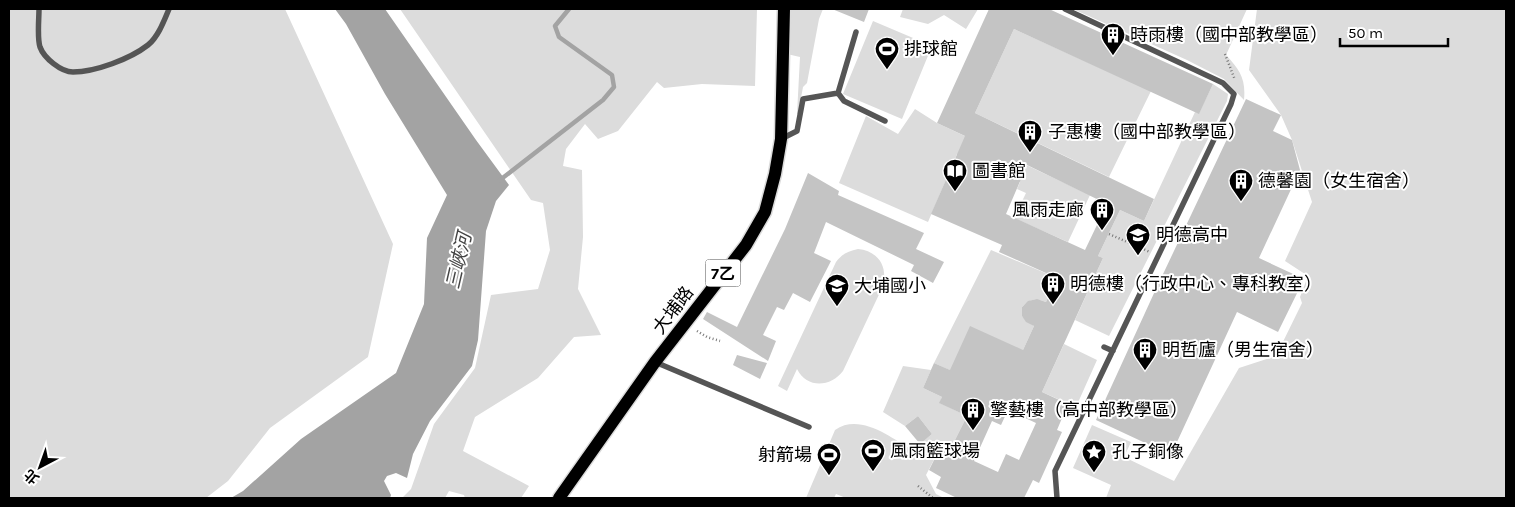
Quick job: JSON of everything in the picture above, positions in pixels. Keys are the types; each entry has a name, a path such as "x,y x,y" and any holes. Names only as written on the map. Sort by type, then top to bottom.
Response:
{"main road":[{"name":"大埔路","path":"559,498 655,362 746,245 765,212 775,174 781,139 784,9"}],"lane":[{"path":"39,9 40,47 51,62 71,72 95,69 124,60 149,44 162,26 169,9"},
{"path":"1057,498 1055,471 1231,104 1234,94 1223,83 1065,9"},
{"path":"838,93 856,32"},
{"path":"781,139 797,131 803,99 838,93"},
{"path":"838,93 844,101 885,121"},
{"path":"1104,347 1113,351"},
{"path":"655,362 809,427"}],"path":[{"path":"1225,54 1236,85 1234,94"},
{"path":"1109,234 1158,256"},
{"path":"685,323 707,337 720,340"},
{"path":"918,486 933,498"}],"shaded area":[{"path":"9,9 285,9 393,244 368,357 270,428 228,481 206,498 9,498"},
{"path":"400,9 757,9 755,86 702,84 664,88 657,82 618,131 598,139 585,124 566,149 563,166 582,170 583,237 578,289 601,335 574,337 538,378 475,417 463,451 529,486 521,498 465,498 464,495 449,491 445,498 402,498 411,489 434,424 475,368 491,295 538,289 550,250 543,203 531,200"},
{"path":"790,9 823,9 819,19 807,83 803,87 798,114 800,57 787,54"},
{"path":"903,9 978,9 966,29 944,15 928,24 900,17"},
{"path":"1073,9 1247,9 1226,55 1235,65 1243,80 1244,100 1224,79 1187,60"},
{"path":"1257,9 1506,9 1506,498 1106,498 1111,485 1073,468 1092,425 1131,442 1124,457 1174,481 1239,368 1276,356 1302,303 1300,297 1308,276 1285,261 1312,202 1292,140 1281,115 1249,70"},
{"name":"排球館","path":"873,21 932,46 902,119 843,94"},
{"path":"1014,29 1151,91 1109,177 975,113"},
{"path":"1213,84 1228,94 1227,101 1109,336 1075,320 1103,258 1098,256 1120,210 1144,221 1195,112 1199,113"},
{"path":"915,109 937,123 1090,195 1068,242 1014,218 1026,193 1017,189 1020,182 957,154 928,222 839,183 866,116 898,134"},
{"path":"858,249 865,250 876,256 883,266 884,279 883,286 843,371 826,383 813,383 801,375 797,369 787,391 778,386 836,262 846,253"},
{"path":"991,250 1057,278 1046,302 1033,300 1022,307 1022,316 1034,326 1023,350 998,392 934,363"},
{"path":"1064,344 1097,360 1076,407 1042,392"},
{"path":"903,366 931,370 923,388 942,397 940,403 967,416 952,446 943,442 926,475 936,494 944,498 846,498 836,494 834,498 806,498 835,430 845,425 865,425 885,433 912,450 932,434 918,416 905,426 883,412"}],"water":[{"name":"三峽河","path":"335,9 385,9 509,185 496,201 486,231 478,340 472,366 430,421 413,454 407,478 396,473 387,476 384,481 391,495 390,498 231,498 243,491 301,439 396,373 424,304 427,238 447,195 385,94 346,24"}],"building":[{"path":"832,9 869,9 864,22"},
{"path":"989,9 1049,9 1213,84 1199,114 1014,29 975,113 1154,199 1144,221 1120,210 1098,256 1103,258 1042,392 1068,404 1057,430 1062,432 1039,483 1033,480 1024,498 957,498 936,488 941,477 929,470 943,442 952,446 967,416 939,403 942,397 923,388 934,363 950,370 970,326 1023,350 1034,326 1026,322 1022,316 1022,307 1028,301 1037,299 1046,302 1057,278 999,252 1002,245 931,214 965,136 937,123","holes":["1027,165 1107,204 1085,250 1006,214","1008,410 1036,423 1019,460 1006,454 998,472 974,461 992,421 1001,425"]},
{"path":"1246,99 1281,115 1273,131 1292,140 1300,170 1259,258 1304,279 1278,332 1237,312 1171,455 1096,420"},
{"path":"808,173 839,191 838,195 924,233 916,249 944,262 933,283 911,271 914,265 826,222 814,253 831,261 810,302 793,293 784,310 777,307 763,335 776,341 768,361 703,319 707,312 737,327 785,229"},
{"path":"737,355 767,363 760,379 733,365"},
{"path":"918,416 932,434 920,444 905,426"}],"waterway":[{"path":"500,180 603,100 614,87 612,75 559,37 555,26 569,9"}],"place":[{"name":"時雨樓（國中部教學區）","path":"1113,56"},
{"name":"排球館","path":"887,70"},
{"name":"子惠樓（國中部教學區）","path":"1030,153"},
{"name":"圖書館","path":"955,192"},
{"name":"德馨園（女生宿舍）","path":"1241,202"},
{"name":"風雨走廊","path":"1102,231"},
{"name":"明德高中","path":"1138,256"},
{"name":"明德樓（行政中心、專科教室）","path":"1053,305"},
{"name":"大埔國小","path":"837,307"},
{"name":"明哲廬（男生宿舍）","path":"1145,371"},
{"name":"擎藝樓（高中部教學區）","path":"973,431"},
{"name":"風雨籃球場","path":"873,472"},
{"name":"孔子銅像","path":"1094,473"},
{"name":"射箭場","path":"829,476"}]}
